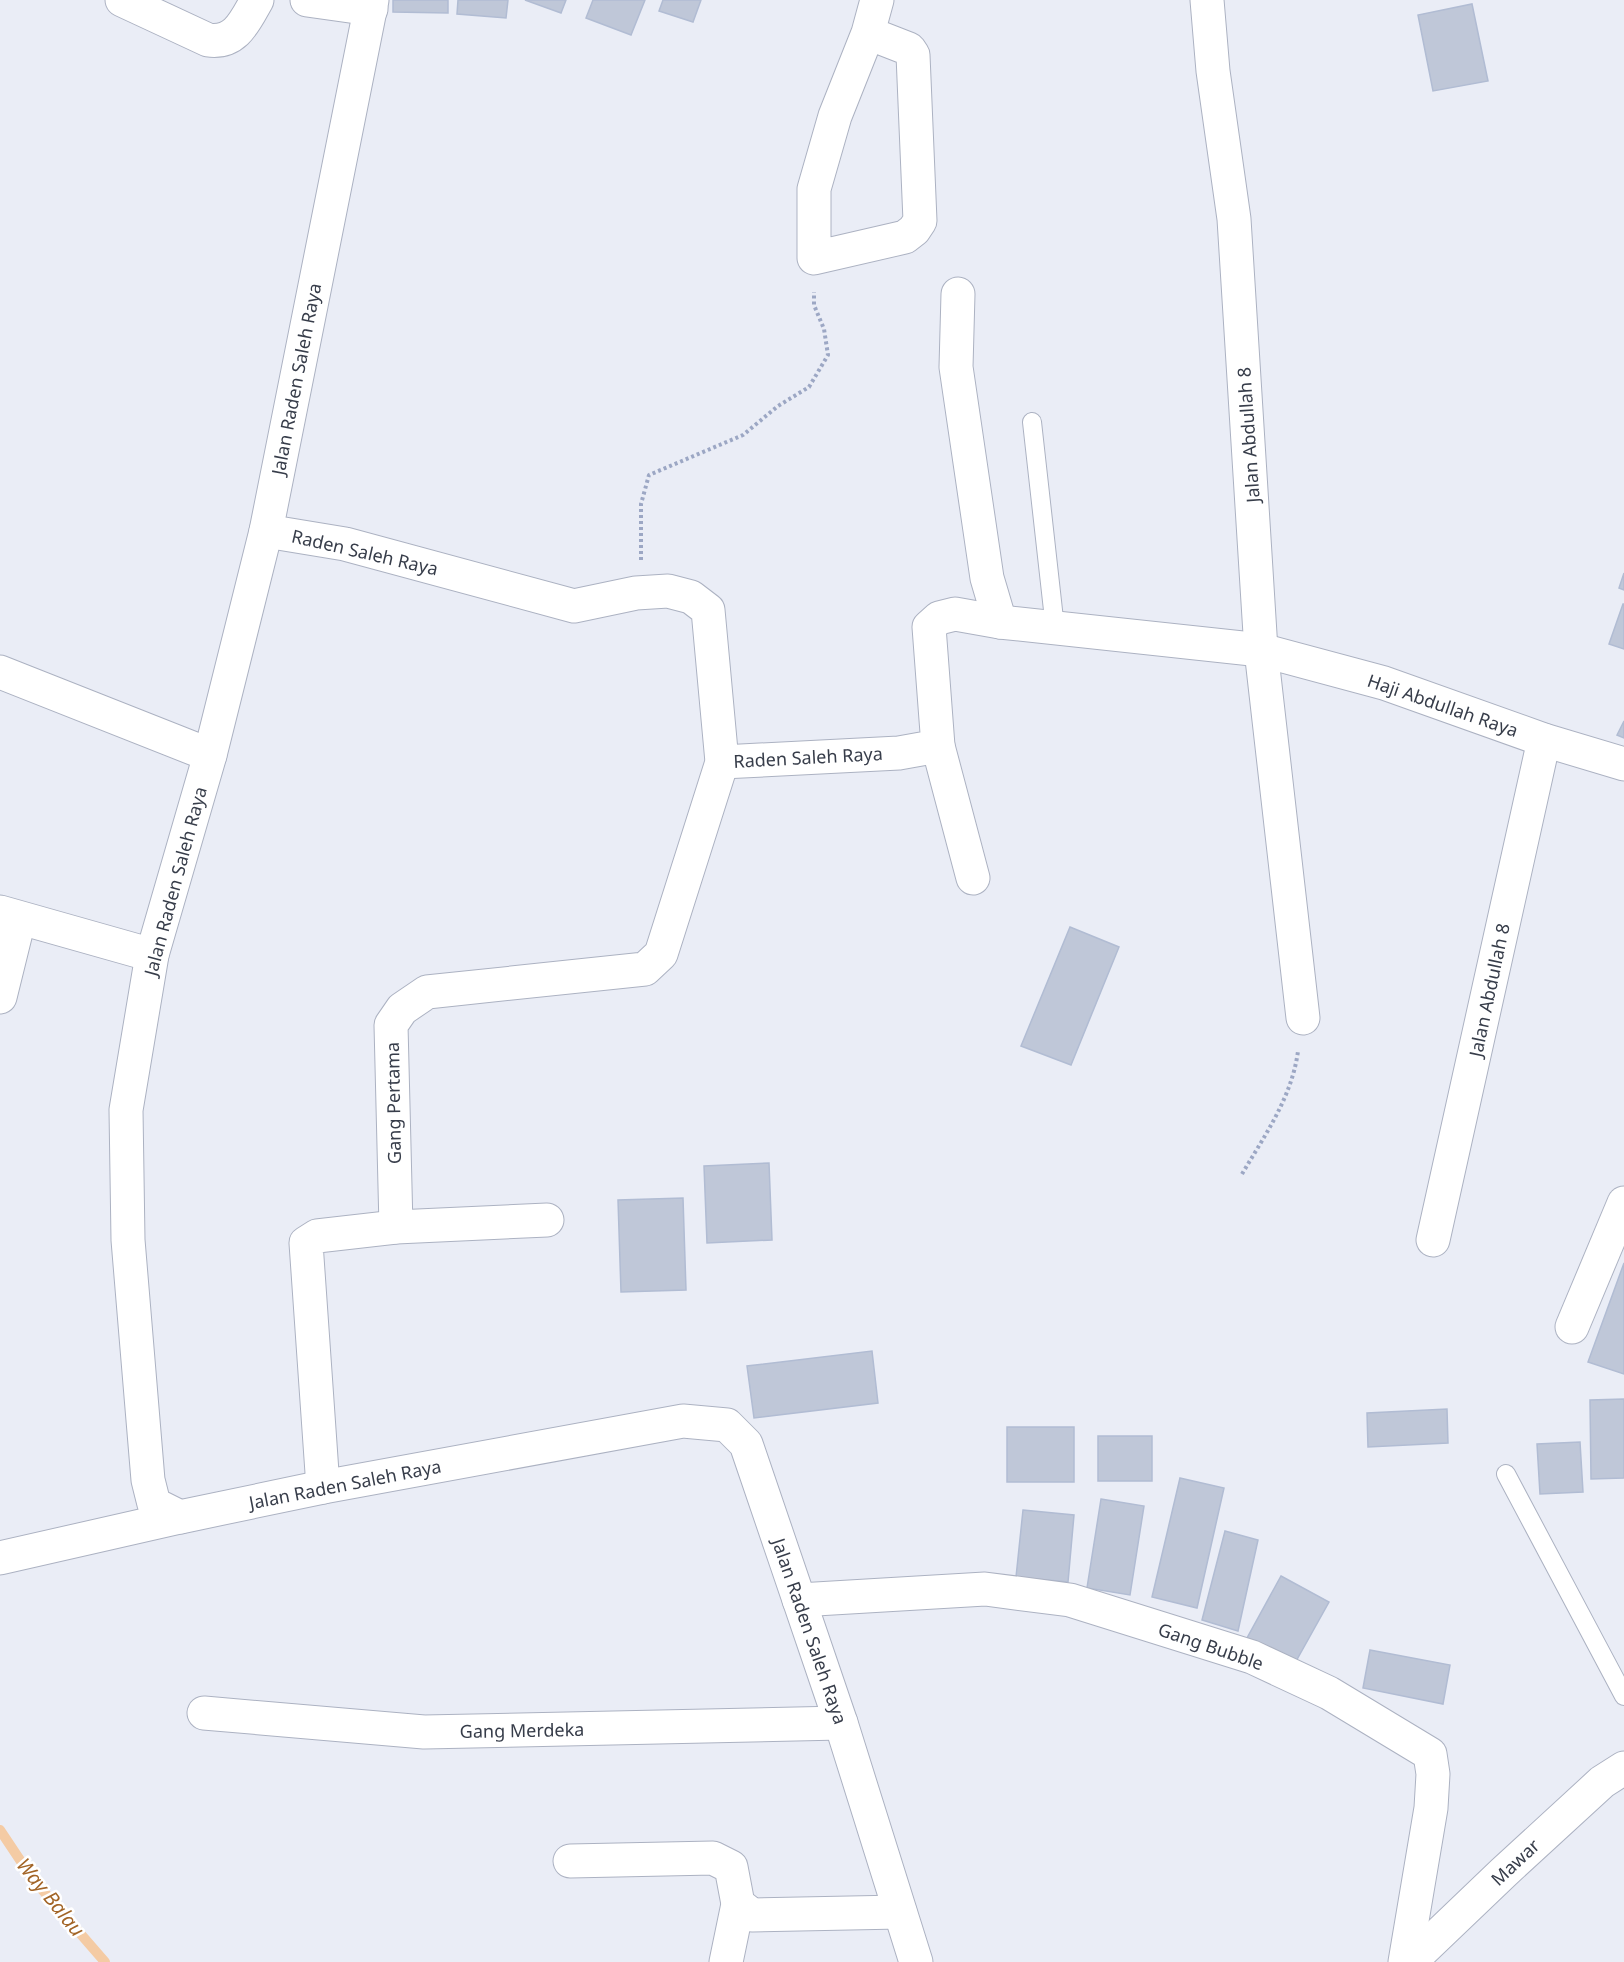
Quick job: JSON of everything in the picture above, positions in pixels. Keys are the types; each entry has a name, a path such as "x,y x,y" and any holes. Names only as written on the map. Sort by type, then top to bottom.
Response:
{"street":[{"path":"122,0 208,40 220,41 242,28 257,0"},
{"path":"307,0 371,5"},
{"path":"868,33 909,49 913,55 920,221 914,231 904,237 813,258 813,189 835,116 868,33 877,0"},
{"name":"Jalan Abdullah 8","path":"1207,0 1213,71 1234,219 1261,650 1303,1018"},
{"name":"Jalan Raden Saleh Raya","path":"371,5 266,531 210,755 152,955 126,1110 128,1240 148,1480 154,1504 180,1517 323,1487 683,1421 727,1425 746,1444 841,1723 916,1962"},
{"path":"958,294 956,367 987,578 1000,622"},
{"name":"Raden Saleh Raya","path":"266,531 345,544 574,606 636,593 668,591 691,597 708,610 722,762 899,753 938,746"},
{"path":"972,878 938,746 929,627 939,618 955,614 1000,622 1261,650"},
{"name":"Haji Abdullah Raya","path":"1261,650 1384,683 1544,740 1624,764"},
{"path":"0,672 210,755"},
{"name":"Jalan Abdullah 8","path":"1433,1240 1544,740"},
{"name":"Gang Pertama","path":"396,1227 391,1025 402,1009 427,992 645,969 662,954 722,762"},
{"path":"0,997 10,916 152,955"},
{"path":"1572,1327 1624,1203"},
{"path":"323,1487 306,1243 317,1236 396,1227 547,1220"},
{"path":"0,1558 180,1517"},
{"name":"Gang Bubble","path":"799,1600 985,1589 1070,1600 1252,1657 1329,1693 1407,1739 1430,1754 1433,1774 1431,1808 1405,1962"},
{"name":"Gang Merdeka","path":"204,1713 423,1732 841,1723"},
{"name":"Mawar","path":"1410,1962 1602,1782 1624,1768"},
{"path":"570,1861 713,1858 730,1867 738,1904 726,1962"},
{"path":"738,1904 752,1915 900,1912"}],"lane":[{"path":"1032,422 1055,628"},
{"path":"1506,1474 1624,1696"}],"path":[{"path":"636,593 642,547 641,504 649,475 743,435 778,406 809,387 828,355 824,329 813,305 813,258"},
{"path":"1242,1174 1276,1117 1295,1074 1303,1018"}],"building":[{"path":"393,0 448,0 448,13 393,12"},
{"path":"458,0 508,0 506,18 457,14"},
{"path":"525,0 566,0 561,13"},
{"path":"593,0 645,0 631,35 586,18"},
{"path":"663,0 701,0 693,22 659,11"},
{"path":"1472,4 1488,81 1433,91 1418,15"},
{"path":"1624,573 1624,590 1619,588"},
{"path":"1624,604 1624,649 1609,644"},
{"path":"1624,721 1624,738 1617,735"},
{"path":"1070,927 1119,947 1071,1065 1021,1046"},
{"path":"769,1163 772,1240 707,1243 704,1166"},
{"path":"683,1198 686,1290 621,1292 618,1200"},
{"path":"1624,1263 1624,1374 1588,1362"},
{"path":"872,1351 878,1403 754,1418 747,1366"},
{"path":"1624,1399 1624,1478 1591,1479 1590,1400"},
{"path":"1447,1409 1448,1443 1368,1447 1367,1413"},
{"path":"1007,1427 1074,1427 1074,1482 1007,1482"},
{"path":"1098,1436 1152,1436 1152,1481 1098,1481"},
{"path":"1580,1442 1583,1492 1540,1494 1537,1444"},
{"path":"1180,1478 1224,1488 1197,1608 1152,1597"},
{"path":"1101,1499 1144,1506 1130,1595 1087,1588"},
{"path":"1023,1510 1074,1515 1068,1582 1016,1577"},
{"path":"1225,1531 1258,1540 1238,1631 1202,1620"},
{"path":"1281,1576 1329,1602 1295,1663 1247,1638"},
{"path":"1370,1650 1450,1665 1443,1704 1363,1688"}],"waterway":[{"name":"Way Balau","path":"0,1830 32,1878 105,1962"}]}
